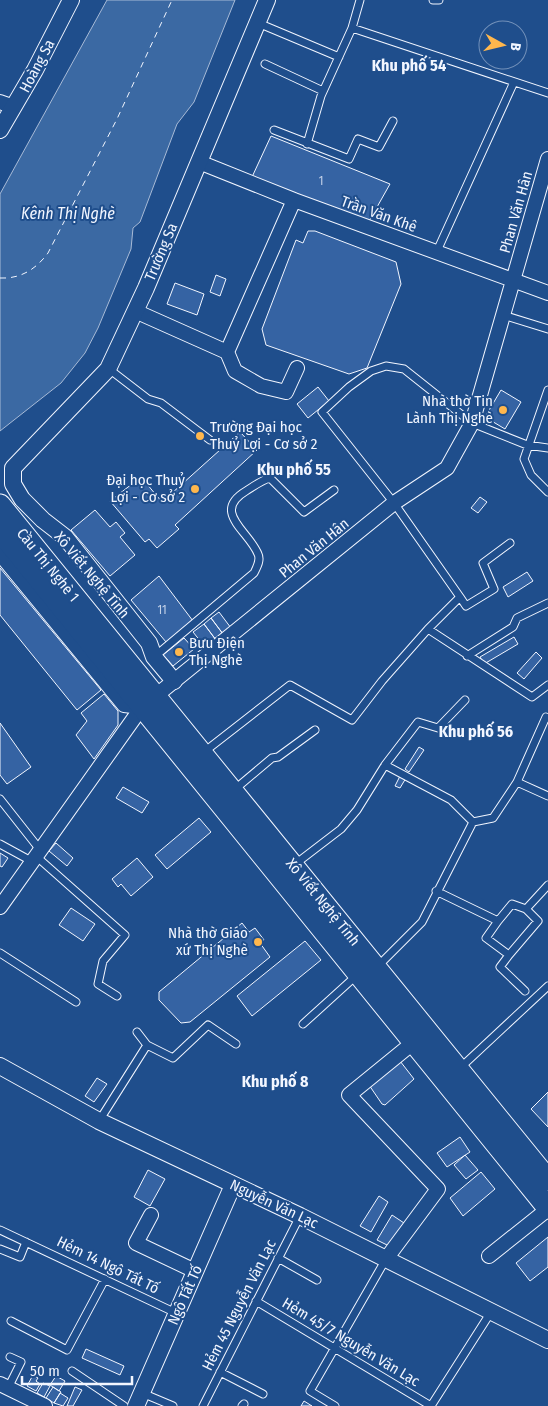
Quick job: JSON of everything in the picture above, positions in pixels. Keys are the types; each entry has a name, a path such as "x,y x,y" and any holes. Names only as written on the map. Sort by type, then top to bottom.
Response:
{"main road":[{"name":"Cầu Thị Nghè 1","path":"0,505 90,630"},
{"name":"Cầu Thị Nghè 1","path":"0,531 90,630"},
{"name":"Xô Viết Nghệ Tĩnh","path":"90,630 368,971 459,1069 547,1175"},
{"name":"Xô Viết Nghệ Tĩnh","path":"149,701 203,753 233,790 287,870"},
{"name":"Xô Viết Nghệ Tĩnh","path":"368,971 414,1042 548,1208"}],"street":[{"name":"Hoàng Sa","path":"0,130 7,104 70,0"},
{"name":"Trường Sa","path":"13,475 13,468 18,462 108,369 135,311 267,0"},
{"name":"Phan Văn Hân","path":"1,902 37,856 149,701 394,503 447,468 472,424 548,159"},
{"name":"Trần Văn Khê","path":"199,162 294,200 548,293"},
{"path":"227,352 294,200"},
{"path":"135,311 227,352 235,371 262,386 286,392 297,368"},
{"name":"Xô Viết Nghệ Tĩnh","path":"13,475 17,491 42,520 55,542 136,642 143,650 154,657 174,681"},
{"path":"0,554 124,705 149,701"},
{"path":"386,1259 438,1189 349,1095 414,1042"},
{"name":"Nguyễn Văn Lạc","path":"0,1066 99,1121 300,1216 548,1340"},
{"name":"Ngô Tất Tố","path":"139,1400 234,1185"},
{"path":"489,1256 548,1208"},
{"path":"151,1215 136,1243 195,1271"},
{"path":"4,1386 42,1405"}],"lane":[{"path":"307,144 324,91 352,28 360,0"},
{"path":"434,0 439,0"},
{"path":"258,23 339,57"},
{"path":"352,28 548,93"},
{"path":"266,64 324,91"},
{"path":"437,251 514,82"},
{"path":"274,130 348,159 358,139 379,147 393,121"},
{"path":"503,315 548,329"},
{"path":"510,543 483,562 494,589 466,606 394,503 322,412 348,387 371,371 386,366 404,369 472,424 527,445 548,448"},
{"path":"108,369 148,399 161,403 210,440"},
{"path":"548,390 527,445 524,459 530,475 548,492"},
{"path":"154,657 254,573 258,562 258,554 231,515 231,505 241,494 270,478 304,512 334,490"},
{"path":"203,753 290,685 352,720 382,681 460,596"},
{"path":"467,656 513,628 517,618 548,603"},
{"path":"428,629 467,656 532,696 548,685"},
{"path":"287,870 341,829 357,810 385,765 418,722 438,728 465,700"},
{"path":"473,822 493,818 517,782 546,717 548,718"},
{"path":"233,790 272,758 278,757 315,730"},
{"path":"385,765 451,800 473,822"},
{"path":"517,782 548,796"},
{"path":"0,798 37,856 126,936 103,961 98,984 117,996"},
{"path":"303,1024 368,971 422,922 436,891 473,822"},
{"path":"0,844 37,856"},
{"path":"526,909 548,885"},
{"path":"436,891 498,921"},
{"path":"509,955 486,938 512,904 526,909 538,921 500,967 525,990"},
{"path":"0,953 76,1002"},
{"path":"459,1069 548,986"},
{"path":"137,1032 147,1045 173,1058 208,1025 236,1044"},
{"path":"99,1121 147,1045"},
{"name":"Hẻm 45 Nguyễn Văn Lạc","path":"203,1406 300,1216"},
{"name":"Hẻm 14 Ngô Tất Tố","path":"0,1230 177,1313"},
{"path":"0,1249 20,1257 26,1242"},
{"path":"278,1258 317,1280"},
{"path":"335,1406 310,1391 386,1259"},
{"path":"11,1320 67,1350 105,1279"},
{"name":"Hẻm 45/7 Nguyễn Văn Lạc","path":"256,1301 431,1406"},
{"path":"431,1406 490,1312"},
{"path":"4,1386 21,1362 10,1357"},
{"path":"72,1371 124,1406"},
{"path":"220,1372 263,1394"},
{"path":"139,1400 172,1406"}],"water":[{"name":"Kênh Thị Nghè","path":"107,0 235,0 194,102 177,124 140,222 133,228 131,249 98,328 85,353 61,383 0,431 0,194"}],"building":[{"path":"271,136 390,184 368,223 252,177"},
{"path":"308,231 315,231 396,262 401,284 367,368 349,374 266,345 262,329 296,240 303,243"},
{"path":"216,275 226,279 220,296 210,292"},
{"path":"175,283 204,294 197,315 167,304"},
{"path":"318,387 329,401 308,418 297,404"},
{"name":"Nhà thờ Tin Lành Thị Nghè","path":"501,390 521,402 505,429 485,417"},
{"name":"Đại học Thuỷ Lợi - Cơ sở 2","path":"240,432 257,450 175,525 179,529 157,548 149,539 145,542 110,501 141,477 162,502"},
{"path":"480,497 487,502 478,513 471,508"},
{"path":"95,510 110,527 116,522 125,533 120,537 135,555 110,576 71,530"},
{"path":"0,568 101,690 77,710 0,615"},
{"path":"527,572 533,581 508,597 503,587"},
{"path":"159,576 193,621 166,642 131,600"},
{"path":"219,612 231,628 223,634 211,618"},
{"path":"211,618 223,634 216,640 204,624"},
{"path":"204,624 216,640 205,647 193,632"},
{"path":"514,637 518,644 484,664 480,657"},
{"name":"Bưu Điện Thị Nghè","path":"184,638 194,649 173,666 163,655"},
{"path":"536,652 542,658 524,679 517,673"},
{"path":"104,694 118,711 118,725 94,759 76,735 87,721 81,713"},
{"path":"0,723 31,767 7,784 0,775"},
{"path":"419,747 424,750 409,772 405,769"},
{"path":"400,776 406,778 400,788 395,786"},
{"path":"123,787 149,802 142,813 116,798"},
{"path":"199,818 211,832 167,869 155,855"},
{"path":"56,843 73,858 67,866 49,851"},
{"path":"0,853 8,858 2,867 0,866"},
{"path":"137,858 153,877 131,896 121,884 118,887 112,879"},
{"path":"71,908 95,924 83,941 59,925"},
{"path":"242,923 249,932 255,928 264,940 260,943 270,957 190,1022 181,1023 159,1000 159,992"},
{"path":"305,941 321,960 252,1016 237,996"},
{"path":"400,1061 414,1079 385,1105 382,1104 369,1085"},
{"path":"97,1078 107,1084 94,1102 85,1096"},
{"path":"548,1092 548,1127 531,1109"},
{"path":"460,1137 470,1152 447,1167 437,1153"},
{"path":"465,1155 478,1170 466,1179 454,1165"},
{"path":"148,1170 165,1179 150,1206 134,1197"},
{"path":"481,1172 495,1189 463,1216 450,1198"},
{"path":"379,1196 388,1202 371,1232 360,1226"},
{"path":"392,1215 404,1223 389,1246 377,1240"},
{"path":"548,1237 548,1267 530,1281 516,1263"},
{"path":"86,1349 124,1366 120,1375 82,1358"},
{"path":"33,1375 38,1378 36,1381 40,1384 36,1391 27,1386"},
{"path":"56,1376 65,1381 59,1391 50,1385"},
{"path":"43,1383 50,1386 44,1397 37,1393"},
{"path":"53,1387 61,1392 54,1403 46,1398"},
{"path":"75,1387 82,1390 73,1406 67,1406"},
{"path":"60,1393 68,1398 63,1406 54,1403"},
{"path":"304,1401 312,1406 301,1406"}],"ferry route":[{"path":"0,278 15,277 27,272 48,253 117,119 172,0"}],"place":[{"name":"Nhà thờ Tin Lành Thị Nghè","path":"503,410"},
{"name":"Trường Đại học Thuỷ Lợi - Cơ sở 2","path":"200,436"},
{"name":"Đại học Thuỷ Lợi - Cơ sở 2","path":"195,489"},
{"name":"Bưu Điện Thị Nghè","path":"179,652"},
{"name":"Nhà thờ Giáo xứ Thị Nghè","path":"258,942"}],"district":[{"name":"Khu phố 54","path":"409,65"},
{"name":"Khu phố 55","path":"294,469"},
{"name":"Khu phố 56","path":"476,731"},
{"name":"Khu phố 8","path":"275,1081"}]}
